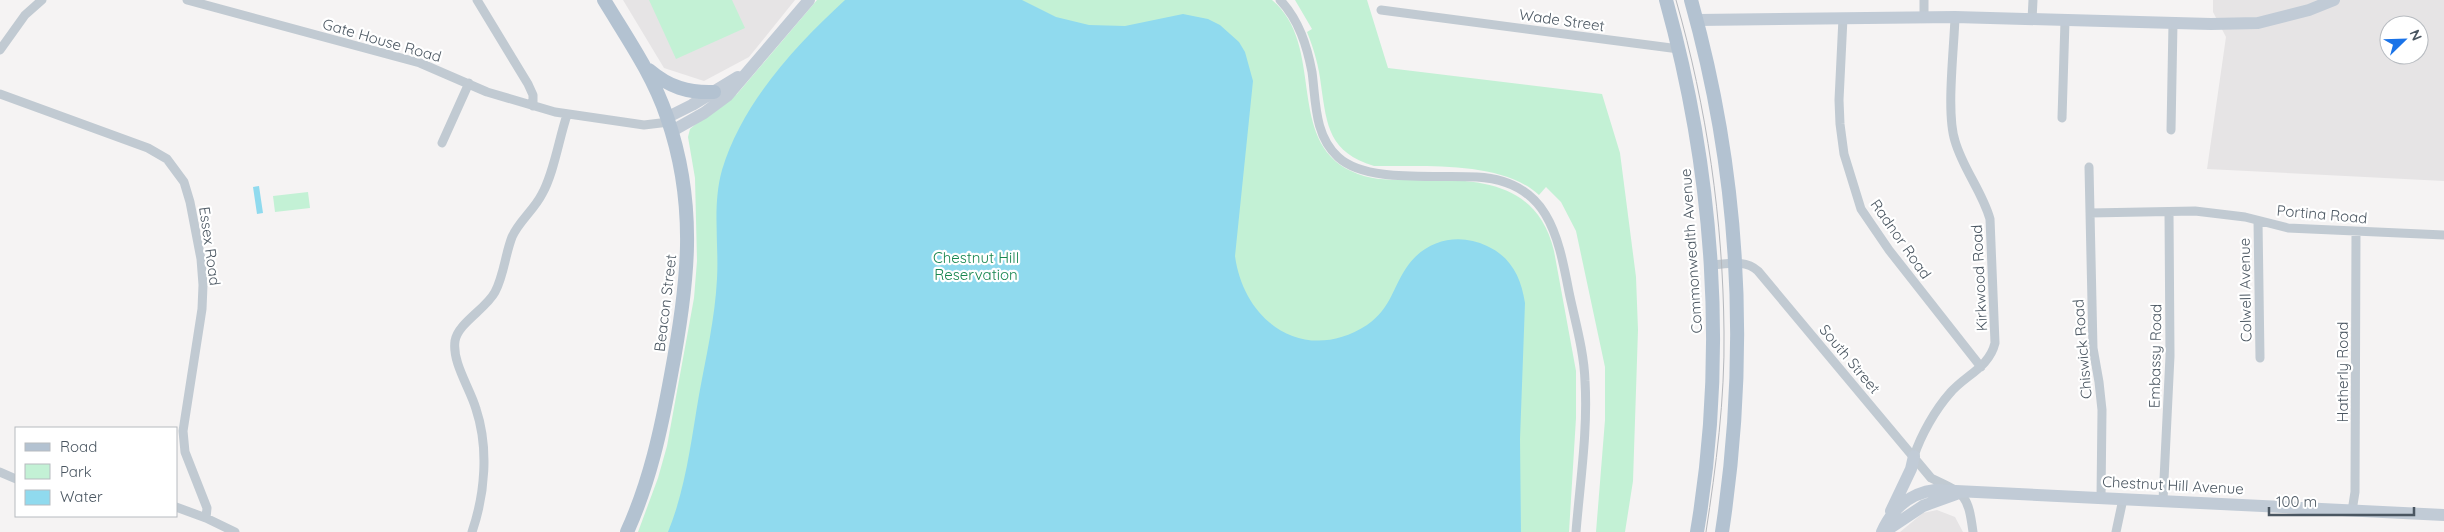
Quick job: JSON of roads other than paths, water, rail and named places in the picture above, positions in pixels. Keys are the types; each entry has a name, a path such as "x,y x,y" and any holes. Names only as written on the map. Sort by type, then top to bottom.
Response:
{"main road":[{"name":"Beacon Street","path":"604,0 645,66 669,124 682,175 687,210 688,260 685,297 656,453 644,492 627,532"},
{"path":"669,124 716,104 751,69 809,0"},
{"name":"Commonwealth Avenue","path":"1666,0 1679,49 1702,164 1712,265 1714,327 1711,399 1706,472 1697,532"},
{"path":"1691,0 1721,132 1736,263 1736,394 1731,466 1722,532"},
{"path":"1697,20 1955,17 2174,23 2258,23 2310,10 2334,0"},
{"path":"645,66 662,80 679,89 696,92 714,92"},
{"path":"669,124 714,92 751,69"},
{"path":"1884,528 1911,469 1914,456"},
{"name":"Chestnut Hill Avenue","path":"1884,528 1903,503 1923,493 1935,490 2444,515"}],"street":[{"path":"0,50 25,15 42,0"},
{"name":"Gate House Road","path":"187,0 420,62 487,92 566,115 599,117 644,125 669,124"},
{"path":"477,0 528,84 533,95 533,106"},
{"path":"1280,0 1294,18 1302,34 1310,62 1319,124 1326,142 1338,157 1353,167 1370,173 1477,176 1500,181 1539,204 1553,226 1561,250 1585,379 1584,424 1576,532"},
{"path":"1924,0 1924,18"},
{"path":"2032,20 2033,0"},
{"name":"Wade Street","path":"1381,10 1679,49"},
{"name":"Kirkwood Road","path":"1914,456 1923,436 1948,395 1991,356 1996,336 1990,219 1986,204 1961,159 1954,139 1951,114 1955,17"},
{"name":"Radnor Road","path":"1843,18 1839,100 1840,124 1844,154 1861,209 1889,250 1981,367"},
{"path":"2062,118 2065,20"},
{"path":"2171,130 2174,23"},
{"path":"442,142 469,83"},
{"name":"Essex Road","path":"0,94 148,148 166,159 184,182 190,202 201,259 204,297 184,420 183,442 191,472 207,508 206,518"},
{"path":"472,532 482,488 483,443 480,419 456,355 456,339 461,328 486,305 495,291 517,228 535,205 546,186 566,115"},
{"name":"Chiswick Road","path":"2089,167 2093,348 2100,382 2102,410 2101,498"},
{"name":"Embassy Road","path":"2163,500 2170,356 2169,212"},
{"name":"Portina Road","path":"2090,213 2202,212 2288,228 2444,235"},
{"name":"Colwell Avenue","path":"2258,221 2260,358"},
{"name":"Hatherly Road","path":"2352,511 2355,492 2356,232"},
{"name":"South Street","path":"1712,265 1747,264 1758,271 1931,478 1961,492"},
{"path":"0,472 15,479"},
{"path":"1961,492 1970,507 1973,532"},
{"path":"2116,532 2123,499"},
{"path":"178,507 235,532"}],"water":[{"name":"Chestnut Hill Reservation","path":"845,0 1022,0 1056,17 1089,25 1125,26 1183,14 1208,19 1220,25 1239,42 1245,52 1253,81 1235,256 1241,280 1251,301 1264,318 1281,331 1300,338 1321,341 1344,336 1367,325 1382,311 1409,264 1425,249 1435,244 1455,239 1477,242 1487,246 1502,256 1514,269 1521,285 1525,303 1520,439 1521,532 668,532 687,464 712,323 717,279 717,197 722,170 731,145 743,122 772,77 789,56"},
{"path":"259,186 263,213 257,214 253,187"}],"tram line":[{"path":"1676,0 1705,123 1717,206 1723,290 1724,357 1721,407 1706,532"}]}
